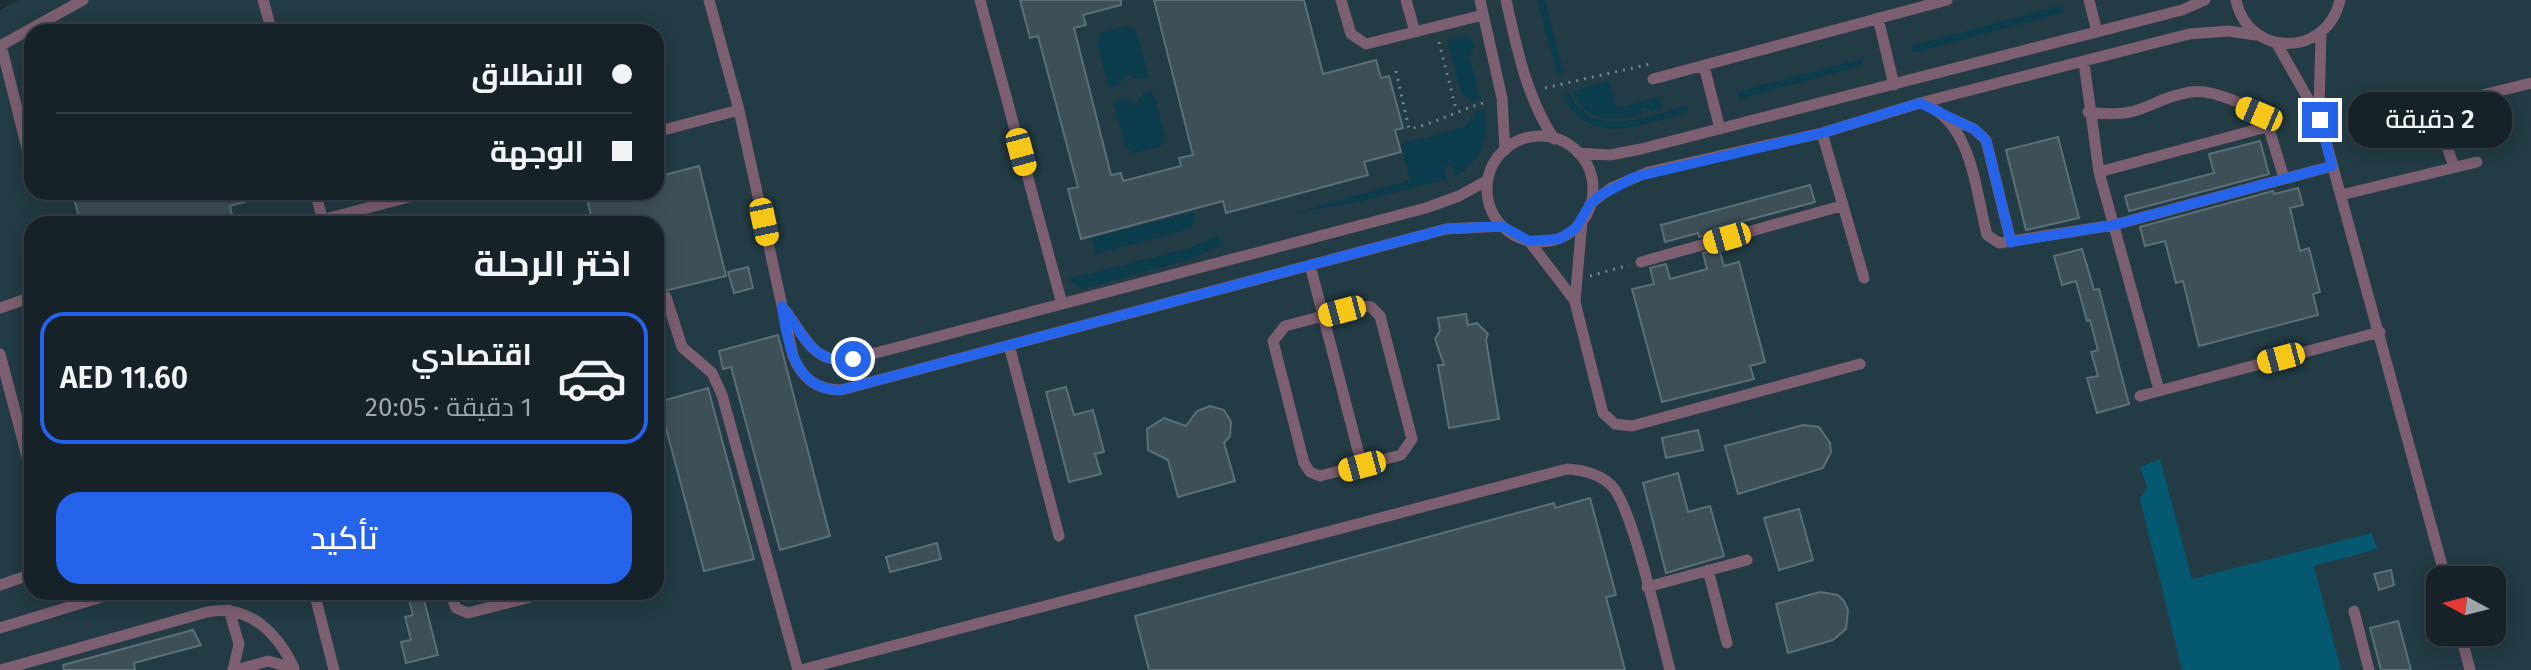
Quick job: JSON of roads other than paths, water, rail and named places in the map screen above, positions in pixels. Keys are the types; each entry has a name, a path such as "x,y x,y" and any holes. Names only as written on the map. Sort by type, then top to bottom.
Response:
{"lane":[{"path":"40,24 83,0"},
{"path":"263,0 270,24"},
{"path":"709,0 739,110 796,364 816,386 831,390 1446,229 1502,226"},
{"path":"980,0 1062,304"},
{"path":"1341,0 1351,34 1360,42 1373,44 1483,15"},
{"path":"1406,0 1415,32"},
{"path":"1480,0 1502,98 1505,150"},
{"path":"1506,0 1530,92 1554,139"},
{"path":"1653,79 1923,3 1947,0"},
{"path":"2089,0 2097,32"},
{"path":"1578,153 1625,153 2097,32 2205,0"},
{"path":"2236,0 2242,18 2256,35"},
{"path":"1590,204 1611,188 1648,172 1822,133 1920,103 2189,34 2228,31 2256,35 2277,44 2300,44 2321,33 2342,2"},
{"path":"1878,18 1894,85"},
{"path":"24,33 0,46 24,137"},
{"path":"2320,120 2321,33"},
{"path":"2277,44 2320,120 2442,566"},
{"path":"2084,63 2088,112 2099,172 2159,390"},
{"path":"1704,66 1720,129"},
{"path":"2454,167 2441,120 2444,109 2454,102 2531,83"},
{"path":"2088,112 2129,115 2196,91 2259,114 2270,126 2284,178"},
{"path":"1920,103 1974,129 1986,140 2011,242"},
{"path":"664,130 739,110"},
{"path":"1949,118 1960,134 1987,235 1993,241 2011,242 2114,225 2332,166"},
{"path":"2099,172 2270,126"},
{"path":"1822,133 1864,278"},
{"path":"782,306 812,350 827,358 844,361 1426,208 1459,196 1488,180 1505,150 1523,139 1554,139 1578,153 1589,172 1590,204 1582,221 1575,302 1603,413 1608,420 1624,427 1860,364"},
{"path":"2341,195 2477,162"},
{"path":"1488,180 1491,210 1502,226 1529,241 1575,302"},
{"path":"344,216 400,200"},
{"path":"1641,262 1841,206"},
{"path":"1529,241 1559,239 1582,221"},
{"path":"1310,265 1362,466"},
{"path":"666,297 682,347 712,373 722,395 800,670 1567,469 1593,473 1619,495 1670,670"},
{"path":"0,308 24,300"},
{"path":"1361,306 1371,307 1380,316 1412,432 1411,445 1401,455 1320,476 1306,468 1273,348 1279,329 1323,316 1361,306"},
{"path":"2140,396 2380,332"},
{"path":"1009,345 1059,536"},
{"path":"0,354 24,445"},
{"path":"1647,587 1747,560"},
{"path":"1708,570 1727,643"},
{"path":"0,585 24,577"},
{"path":"0,628 92,600"},
{"path":"314,600 334,670"},
{"path":"453,600 456,608 468,613 519,600"},
{"path":"229,610 238,635 235,670 268,661 295,669"},
{"path":"1,670 207,612 229,610 261,624 283,647 295,669"},
{"path":"2354,611 2369,670"},
{"path":"2464,646 2470,670"}]}
